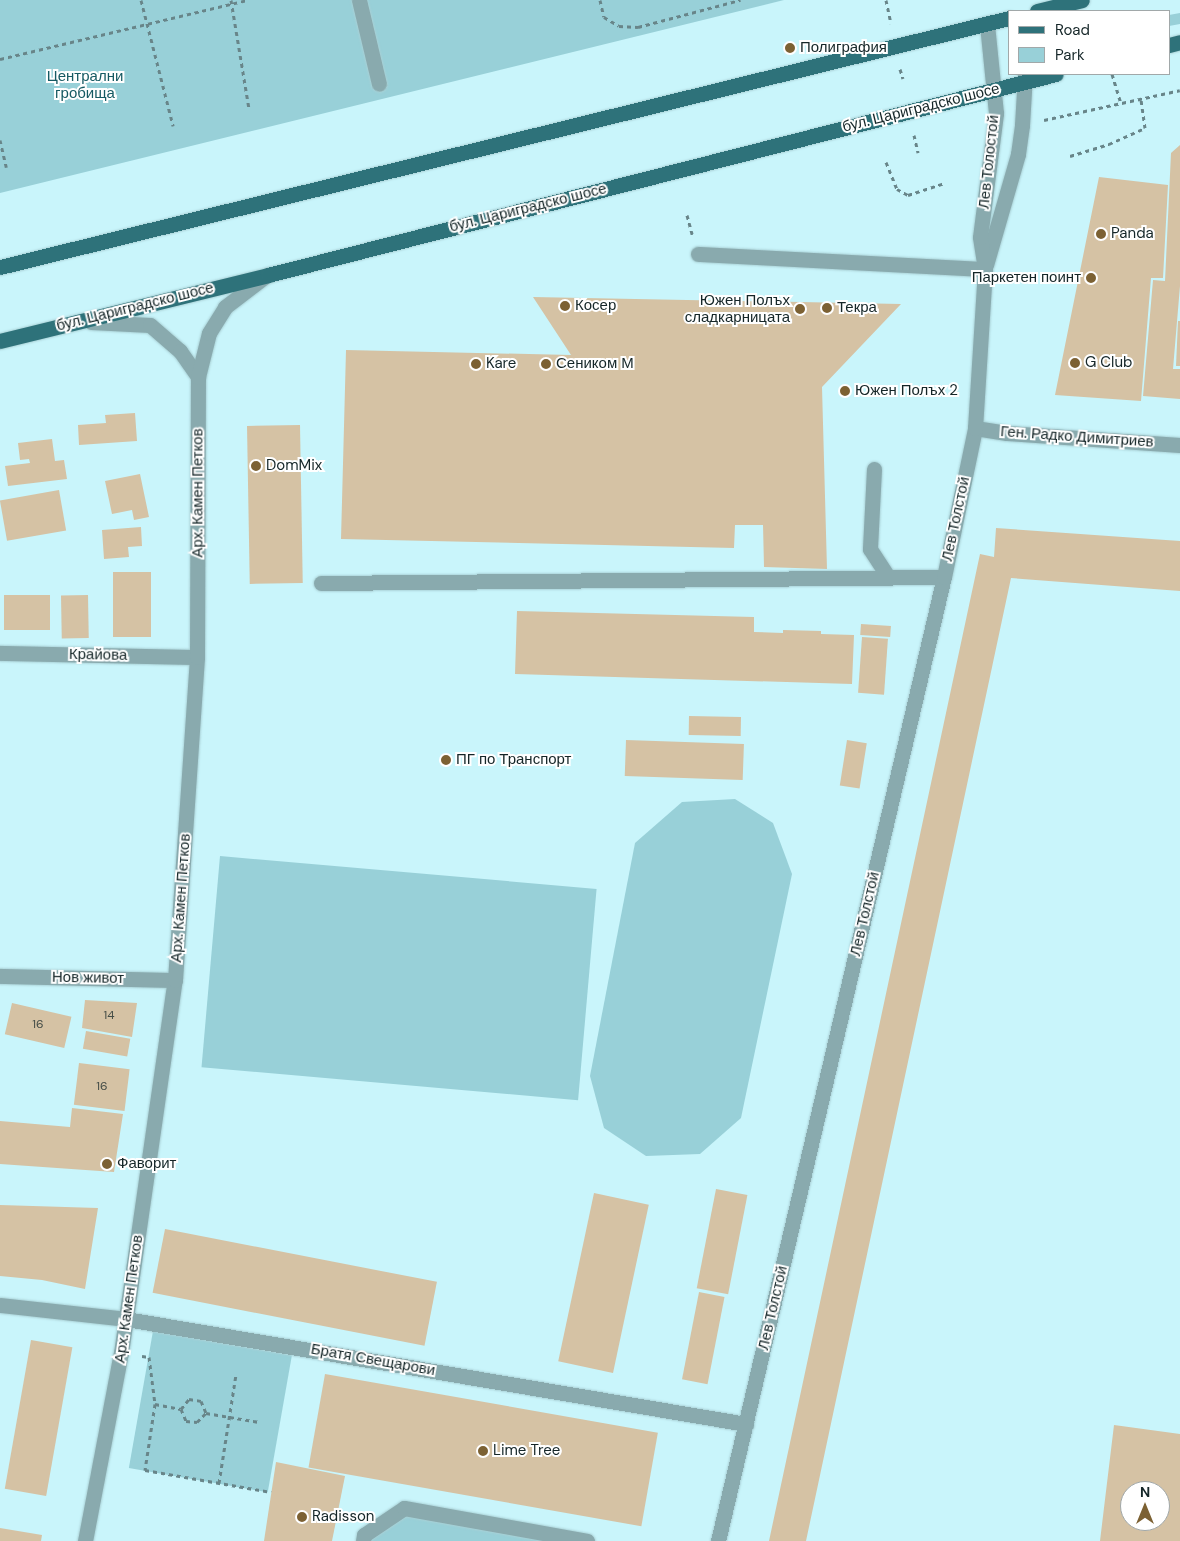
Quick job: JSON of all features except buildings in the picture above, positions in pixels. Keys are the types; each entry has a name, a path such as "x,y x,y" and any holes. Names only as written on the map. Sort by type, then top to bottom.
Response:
{"main road":[{"path":"1041,10 1082,0"},
{"path":"0,267 1008,18"},
{"name":"бул. Цариградско шосе","path":"0,340 268,275 993,90 1025,78 1048,75"}],"street":[{"path":"359,0 379,84"},
{"name":"Лев Толостой","path":"985,276 980,237 996,113 987,24"},
{"name":"Лев Толостой","path":"985,276 1018,154 1025,78"},
{"path":"698,254 985,276"},
{"name":"Арх. Камен Петков","path":"86,1541 121,1353 175,980 197,657 198,377 209,332 225,307 268,275"},
{"name":"Лев Толстой","path":"718,1541 944,577 975,428 985,276"},
{"path":"78,322 150,325 180,351 198,377"},
{"name":"Ген. Радко Димитриев","path":"975,428 1180,445"},
{"path":"874,469 870,548 888,577"},
{"path":"321,583 944,577"},
{"name":"Крайова","path":"0,653 197,657"},
{"name":"Нов живот","path":"0,976 175,980"},
{"name":"Братя Свещарови","path":"0,1305 126,1318 746,1424"},
{"path":"363,1541 364,1534 404,1508 587,1541"}],"path":[{"path":"141,0 173,126"},
{"path":"0,59 231,2 247,0"},
{"path":"600,0 604,17 619,26 638,27 740,0"},
{"path":"886,0 891,23"},
{"path":"231,2 249,110"},
{"path":"900,68 903,79"},
{"path":"1112,75 1121,103"},
{"path":"1022,125 1180,90"},
{"path":"1070,156 1109,144 1145,128 1141,99"},
{"path":"914,135 918,153"},
{"path":"0,140 6,167"},
{"path":"886,162 897,189 908,195 945,183"},
{"path":"121,1353 149,1357 155,1404 145,1470 271,1492"},
{"path":"219,1483 236,1374"},
{"path":"181,1409 189,1400 201,1401 206,1413"},
{"path":"155,1404 181,1409"},
{"path":"181,1409 186,1421 197,1422 206,1413"},
{"path":"206,1413 259,1422"}],"green space":[{"name":"Централни гробища","path":"0,0 784,0 0,193"},
{"path":"1180,13 1180,24 1170,26 1170,15"},
{"path":"735,799 773,823 792,874 741,1118 700,1154 646,1156 604,1128 590,1076 635,843 682,802"},
{"path":"220,856 597,889 578,1100 202,1067"},
{"path":"153,1331 292,1355 268,1492 129,1468"},
{"path":"404,1508 551,1541 363,1541"}],"place":[{"name":"Полиграфия","path":"790,48"},
{"name":"Panda","path":"1101,234"},
{"name":"Паркетен поинт","path":"1091,278"},
{"name":"Косер","path":"565,306"},
{"name":"Текра","path":"827,308"},
{"name":"Южен Полъх сладкарницата","path":"800,309"},
{"name":"G Club","path":"1075,363"},
{"name":"Kare","path":"476,364"},
{"name":"Сеником М","path":"546,364"},
{"name":"Южен Полъх 2","path":"845,391"},
{"name":"DomMix","path":"256,466"},
{"name":"ПГ по Транспорт","path":"446,760"},
{"name":"Фаворит","path":"107,1164"},
{"name":"Lime Tree","path":"483,1451"},
{"name":"Radisson","path":"302,1517"}]}
